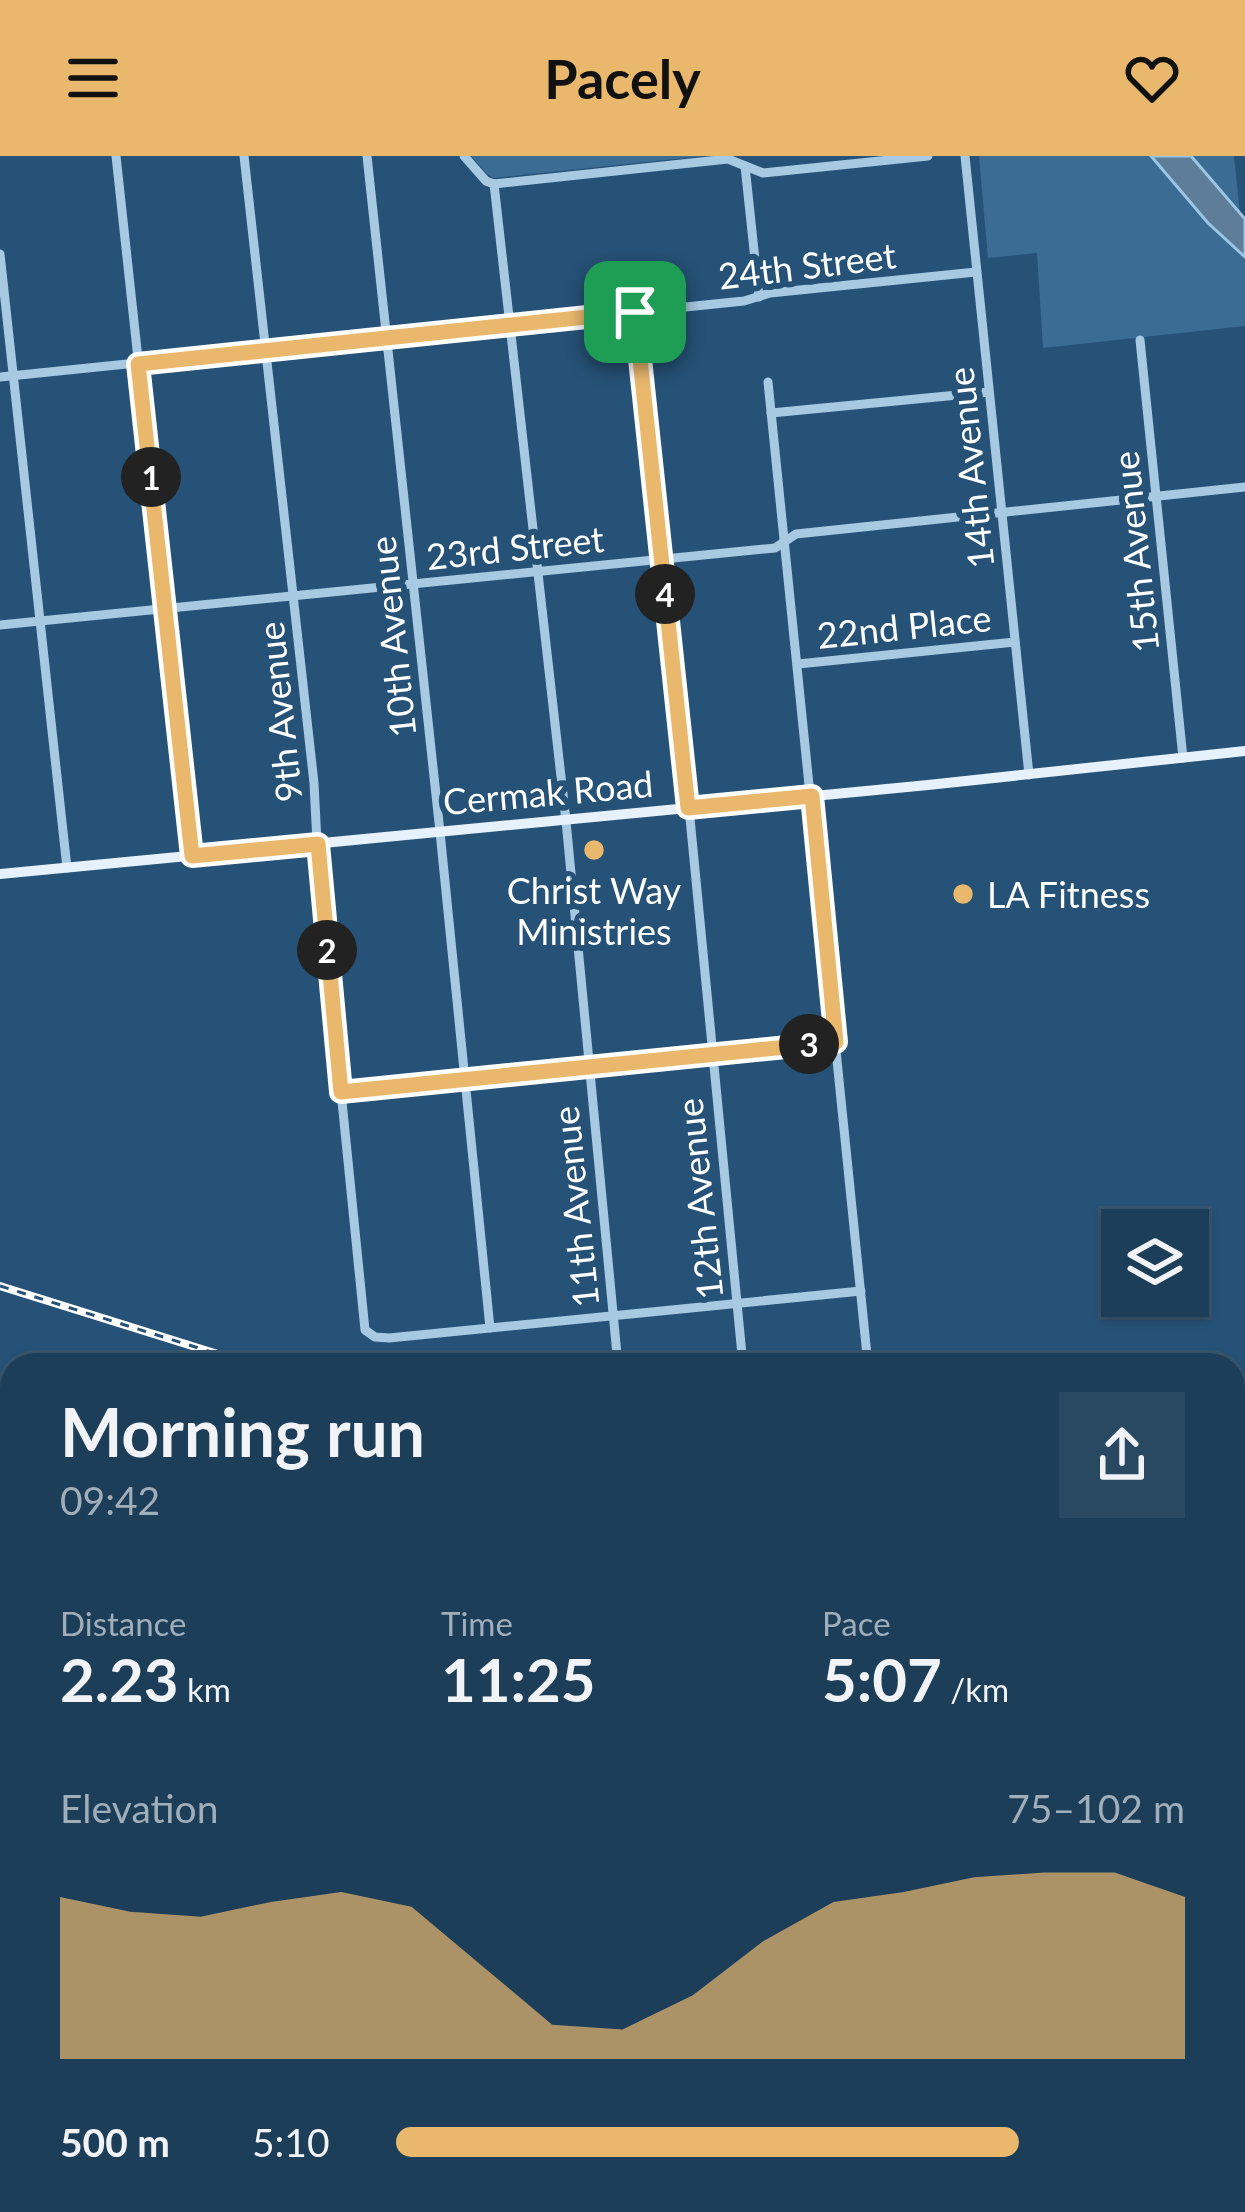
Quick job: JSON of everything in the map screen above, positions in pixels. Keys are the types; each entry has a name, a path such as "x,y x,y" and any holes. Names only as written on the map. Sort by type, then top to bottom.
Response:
{"main road":[{"name":"Cermak Road","path":"0,874 1245,751"}],"street":[{"path":"116,156 192,856"},
{"name":"9th Avenue","path":"244,156 318,844 362,1318 369,1334 389,1338 490,1328"},
{"name":"10th Avenue","path":"367,156 490,1328"},
{"path":"464,156 494,184 728,159 763,172 928,156"},
{"name":"14th Avenue","path":"965,156 1029,775"},
{"path":"745,166 758,297"},
{"name":"11th Avenue","path":"494,184 566,820 617,1353"},
{"path":"0,254 67,868"},
{"name":"24th Street","path":"0,376 510,326 976,272"},
{"name":"12th Avenue","path":"635,312 742,1353"},
{"name":"15th Avenue","path":"1140,340 1183,758"},
{"path":"768,382 867,1353"},
{"path":"771,412 989,392"},
{"name":"23rd Street","path":"0,625 776,548 796,533 1245,487"},
{"name":"22nd Place","path":"798,664 1015,642"},
{"path":"341,1092 836,1042"},
{"path":"490,1328 861,1291"}],"shaded area":[{"path":"471,156 704,156 494,178"},
{"path":"979,156 1234,156 1245,261 1245,326 1043,348 1037,253 988,258"},
{"path":"1151,156 1191,156 1245,219 1245,257 1208,223"}],"railway":[{"path":"0,1286 215,1353"}],"place":[{"name":"Christ Way Ministries","path":"594,850"},
{"name":"LA Fitness","path":"963,894"}],"route":[{"path":"635,312 688,808 812,796 836,1042 341,1092 318,844 192,856 138,364 635,312"}]}
